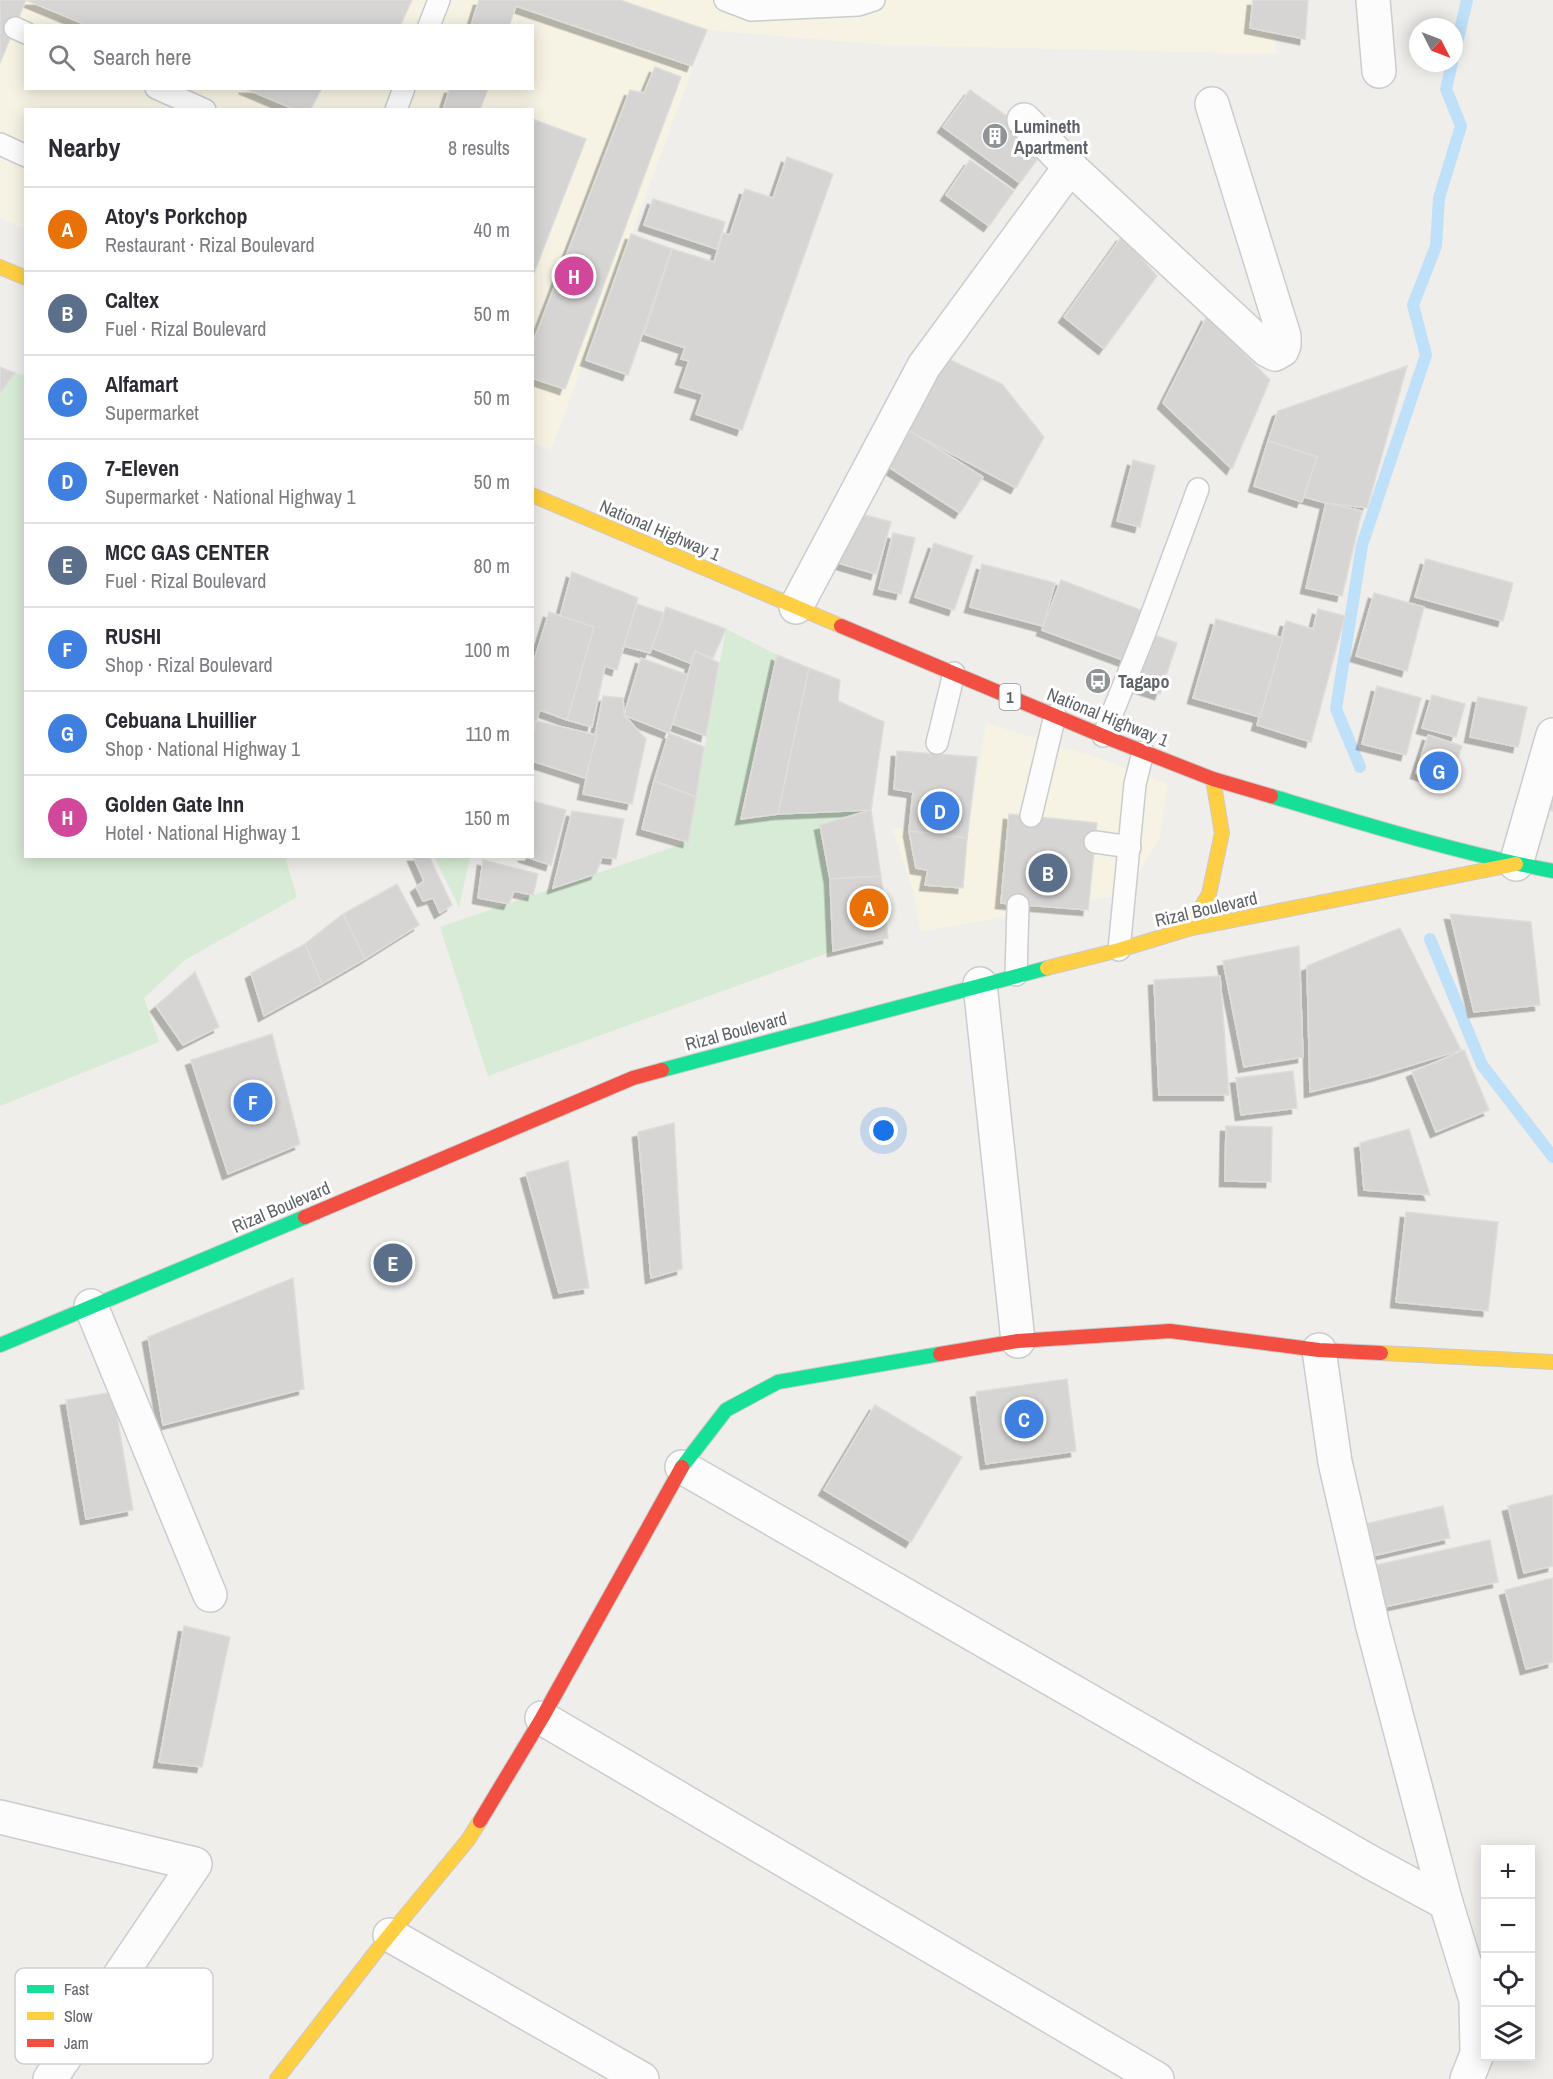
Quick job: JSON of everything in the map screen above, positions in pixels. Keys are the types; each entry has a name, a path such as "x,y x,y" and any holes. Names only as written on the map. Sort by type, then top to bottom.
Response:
{"main road":[{"path":"0,267 24,277"},
{"name":"National Highway 1","path":"534,496 1103,736 1213,779 1355,821 1516,864 1553,871"},
{"path":"1188,929 1209,894 1222,833 1213,779"},
{"name":"Rizal Boulevard","path":"0,1345 633,1078 980,984 1119,950 1188,929 1516,864"},
{"path":"280,2078 390,1935 468,1840 542,1718 682,1467 726,1410 778,1382 1018,1341 1170,1331 1319,1350 1553,1362"}],"street":[{"path":"1373,0 1379,71"},
{"path":"1024,120 1070,167 1267,350 1275,354 1282,351 1284,336 1212,104"},
{"path":"796,607 924,366 1070,167"},
{"path":"1516,864 1553,735"},
{"path":"980,984 1018,1341"},
{"path":"91,1306 210,1594"},
{"path":"1319,1350 1335,1462 1373,1627 1446,1903 1476,2000 1478,2055 1467,2079"},
{"path":"682,1467 1370,1862 1446,1903"},
{"path":"542,1718 1157,2079"},
{"path":"0,1817 195,1864 125,1968"},
{"path":"390,1935 642,2079"},
{"path":"50,2079 60,2064"}],"lane":[{"path":"430,24 439,0"},
{"path":"724,0 751,10 858,5 874,0"},
{"path":"160,90 201,108"},
{"path":"397,108 403,90"},
{"path":"0,144 24,155"},
{"path":"1103,736 1144,635 1198,489"},
{"path":"937,743 954,673"},
{"path":"1031,816 1054,715"},
{"path":"1119,950 1135,784 1143,752"},
{"path":"1095,842 1130,847"},
{"path":"1016,975 1018,905"}],"shaded area":[{"path":"0,0 1274,0 1276,54 888,45 707,30 551,450 534,443 534,108 24,108 24,229 0,218"},
{"path":"986,723 1110,762 1168,784 1159,840 1126,894 921,932 912,887 892,828 967,837"}],"green space":[{"path":"15,373 24,375 24,858 285,858 297,897 185,960 144,998 159,1042 0,1106 0,393"},
{"path":"726,629 777,655 741,819 778,814 871,810 820,825 830,879 833,951 488,1076 440,927 688,842"},
{"path":"434,858 470,858 459,907"}],"building":[{"path":"0,0 26,0 0,63"},
{"path":"26,0 412,0 401,24 84,24"},
{"path":"479,0 620,0 707,30 692,66 516,6 510,24 472,24"},
{"path":"1253,0 1308,0 1305,39 1250,28"},
{"path":"655,67 681,77 565,389 534,379 534,340 630,90 644,93"},
{"path":"249,90 321,90 311,108 291,108"},
{"path":"449,90 487,90 481,108 444,108"},
{"name":"Lumineth Apartment","path":"970,90 1048,145 1020,183 943,127"},
{"path":"534,120 586,139 534,273"},
{"path":"787,157 833,174 742,430 696,414 703,394 680,387 689,361 681,359 685,348 644,334 672,249 714,262 723,233 730,235 745,189 773,198"},
{"path":"970,160 1014,191 989,226 946,195"},
{"path":"653,199 725,222 717,249 644,225"},
{"path":"631,234 672,249 628,375 586,360"},
{"path":"1122,236 1157,276 1104,349 1064,317"},
{"path":"1207,316 1270,380 1232,469 1163,403"},
{"path":"944,357 1002,384 1044,437 1016,488 905,429"},
{"path":"1407,366 1367,508 1326,503 1304,497 1317,457 1268,441 1278,411"},
{"path":"0,367 15,373 0,393"},
{"path":"910,431 983,477 960,513 887,466"},
{"path":"1268,441 1317,457 1302,502 1254,486"},
{"path":"1133,460 1155,466 1140,527 1117,521"},
{"path":"1326,503 1362,511 1342,596 1306,588"},
{"path":"851,511 891,522 876,574 835,562"},
{"path":"893,533 915,538 901,594 879,589"},
{"path":"934,543 973,556 954,610 915,597"},
{"path":"1426,559 1513,583 1503,621 1415,597"},
{"path":"982,564 1055,583 1043,626 970,607"},
{"path":"572,572 638,598 617,670 605,666 592,727 567,720 594,627 560,616"},
{"path":"1061,580 1151,614 1131,663 1042,630"},
{"path":"1374,593 1424,607 1407,671 1356,656"},
{"path":"637,604 664,613 650,653 624,646"},
{"path":"666,607 726,629 713,658 695,651 690,663 652,648"},
{"path":"1318,609 1345,616 1311,742 1257,725 1286,621 1313,629"},
{"path":"549,612 594,627 567,720 540,710 536,721 534,720 534,661"},
{"path":"1216,619 1283,638 1260,717 1193,698"},
{"path":"1146,632 1177,643 1160,694 1129,684"},
{"path":"695,651 719,663 706,736 673,724"},
{"path":"777,655 809,668 778,814 741,819"},
{"path":"641,658 688,675 669,733 624,715"},
{"path":"809,668 840,680 838,701 884,722 871,810 778,814"},
{"path":"1377,686 1421,698 1406,755 1362,744"},
{"path":"1432,695 1465,704 1456,737 1422,728"},
{"path":"603,696 623,698 624,715 646,739 632,804 583,794"},
{"path":"1478,697 1527,707 1518,747 1470,737"},
{"path":"536,721 597,735 585,778 534,762"},
{"path":"669,733 704,747 696,797 654,781"},
{"path":"1428,735 1462,746 1450,784 1416,773"},
{"path":"897,751 977,757 967,838 909,831 913,792 894,789"},
{"path":"1553,766 1553,811 1548,810"},
{"path":"654,781 696,797 688,842 642,829"},
{"path":"534,802 566,810 551,865 529,858 534,858"},
{"path":"871,810 881,876 830,879 820,825"},
{"path":"572,811 624,819 616,859 602,857 596,874 553,888"},
{"path":"1009,814 1097,823 1088,910 1001,903"},
{"path":"909,831 967,838 963,888 925,885 928,870 916,868"},
{"path":"414,858 430,858 452,905 440,913 433,898 423,901 416,887 424,881"},
{"path":"483,860 538,874 533,895 514,891 509,904 478,898"},
{"path":"881,876 888,938 833,951 830,879"},
{"path":"397,884 419,925 365,959 343,914"},
{"path":"343,914 365,959 322,984 305,944"},
{"path":"1450,914 1531,922 1540,1005 1474,1012"},
{"path":"1400,928 1461,1050 1376,1076 1310,1092 1307,966"},
{"path":"305,944 322,984 264,1016 251,973"},
{"path":"1299,946 1303,1057 1244,1067 1223,961"},
{"path":"195,972 219,1027 183,1045 156,1006"},
{"path":"1220,976 1229,1095 1159,1095 1154,980"},
{"path":"272,1034 300,1144 228,1174 191,1060"},
{"path":"1464,1050 1489,1110 1436,1132 1412,1072"},
{"path":"1293,1071 1297,1108 1241,1115 1236,1078"},
{"path":"674,1123 682,1269 651,1278 638,1132"},
{"path":"1226,1126 1272,1127 1271,1182 1225,1181"},
{"path":"1409,1129 1430,1195 1364,1190 1360,1143"},
{"path":"568,1161 589,1288 559,1293 526,1173"},
{"path":"1406,1212 1498,1222 1488,1311 1396,1302"},
{"path":"293,1278 304,1389 163,1425 148,1337"},
{"path":"1067,1379 1076,1451 986,1464 976,1392"},
{"path":"113,1392 133,1510 86,1519 66,1400"},
{"path":"875,1405 962,1457 911,1542 824,1490"},
{"path":"1553,1495 1553,1566 1524,1573 1508,1506"},
{"path":"1443,1506 1450,1538 1368,1557 1361,1525"},
{"path":"1490,1540 1498,1582 1384,1607 1376,1565"},
{"path":"1553,1578 1553,1662 1526,1669 1505,1590"},
{"path":"184,1626 230,1637 202,1767 159,1762"}],"waterway":[{"path":"1463,18 1467,0"},
{"path":"1360,767 1336,709 1362,545 1426,355 1413,305 1436,246 1439,198 1461,126 1446,89 1450,72"},
{"path":"1430,939 1482,1065 1553,1157"}],"traffic: fast":[{"path":"1271,796 1447,847 1553,871"},
{"path":"662,1070 1047,968"},
{"path":"0,1345 305,1217"},
{"path":"682,1467 726,1410 778,1382 940,1354"}],"traffic: slow":[{"path":"0,267 24,277"},
{"path":"534,496 841,626"},
{"path":"1188,929 1209,894 1222,833 1213,779"},
{"path":"1047,968 1119,950 1188,929 1516,864"},
{"path":"1381,1353 1553,1362"},
{"path":"277,2079 378,1949 468,1840 480,1821"}],"traffic: jam":[{"path":"841,626 1103,736 1213,779 1271,796"},
{"path":"305,1217 633,1078 662,1070"},
{"path":"940,1354 1018,1341 1170,1331 1319,1350 1381,1353"},
{"path":"480,1821 542,1718 682,1467"}],"place":[{"name":"Lumineth Apartment","path":"995,136"},
{"name":"Golden Gate Inn","path":"574,276"},
{"name":"Tagapo","path":"1098,681"},
{"name":"Cebuana Lhuillier","path":"1439,771"},
{"name":"7-Eleven","path":"940,811"},
{"name":"Caltex","path":"1048,873"},
{"name":"Atoy's Porkchop","path":"869,908"},
{"name":"RUSHI","path":"253,1102"},
{"name":"MCC GAS CENTER","path":"393,1263"},
{"name":"Alfamart","path":"1024,1419"}]}
